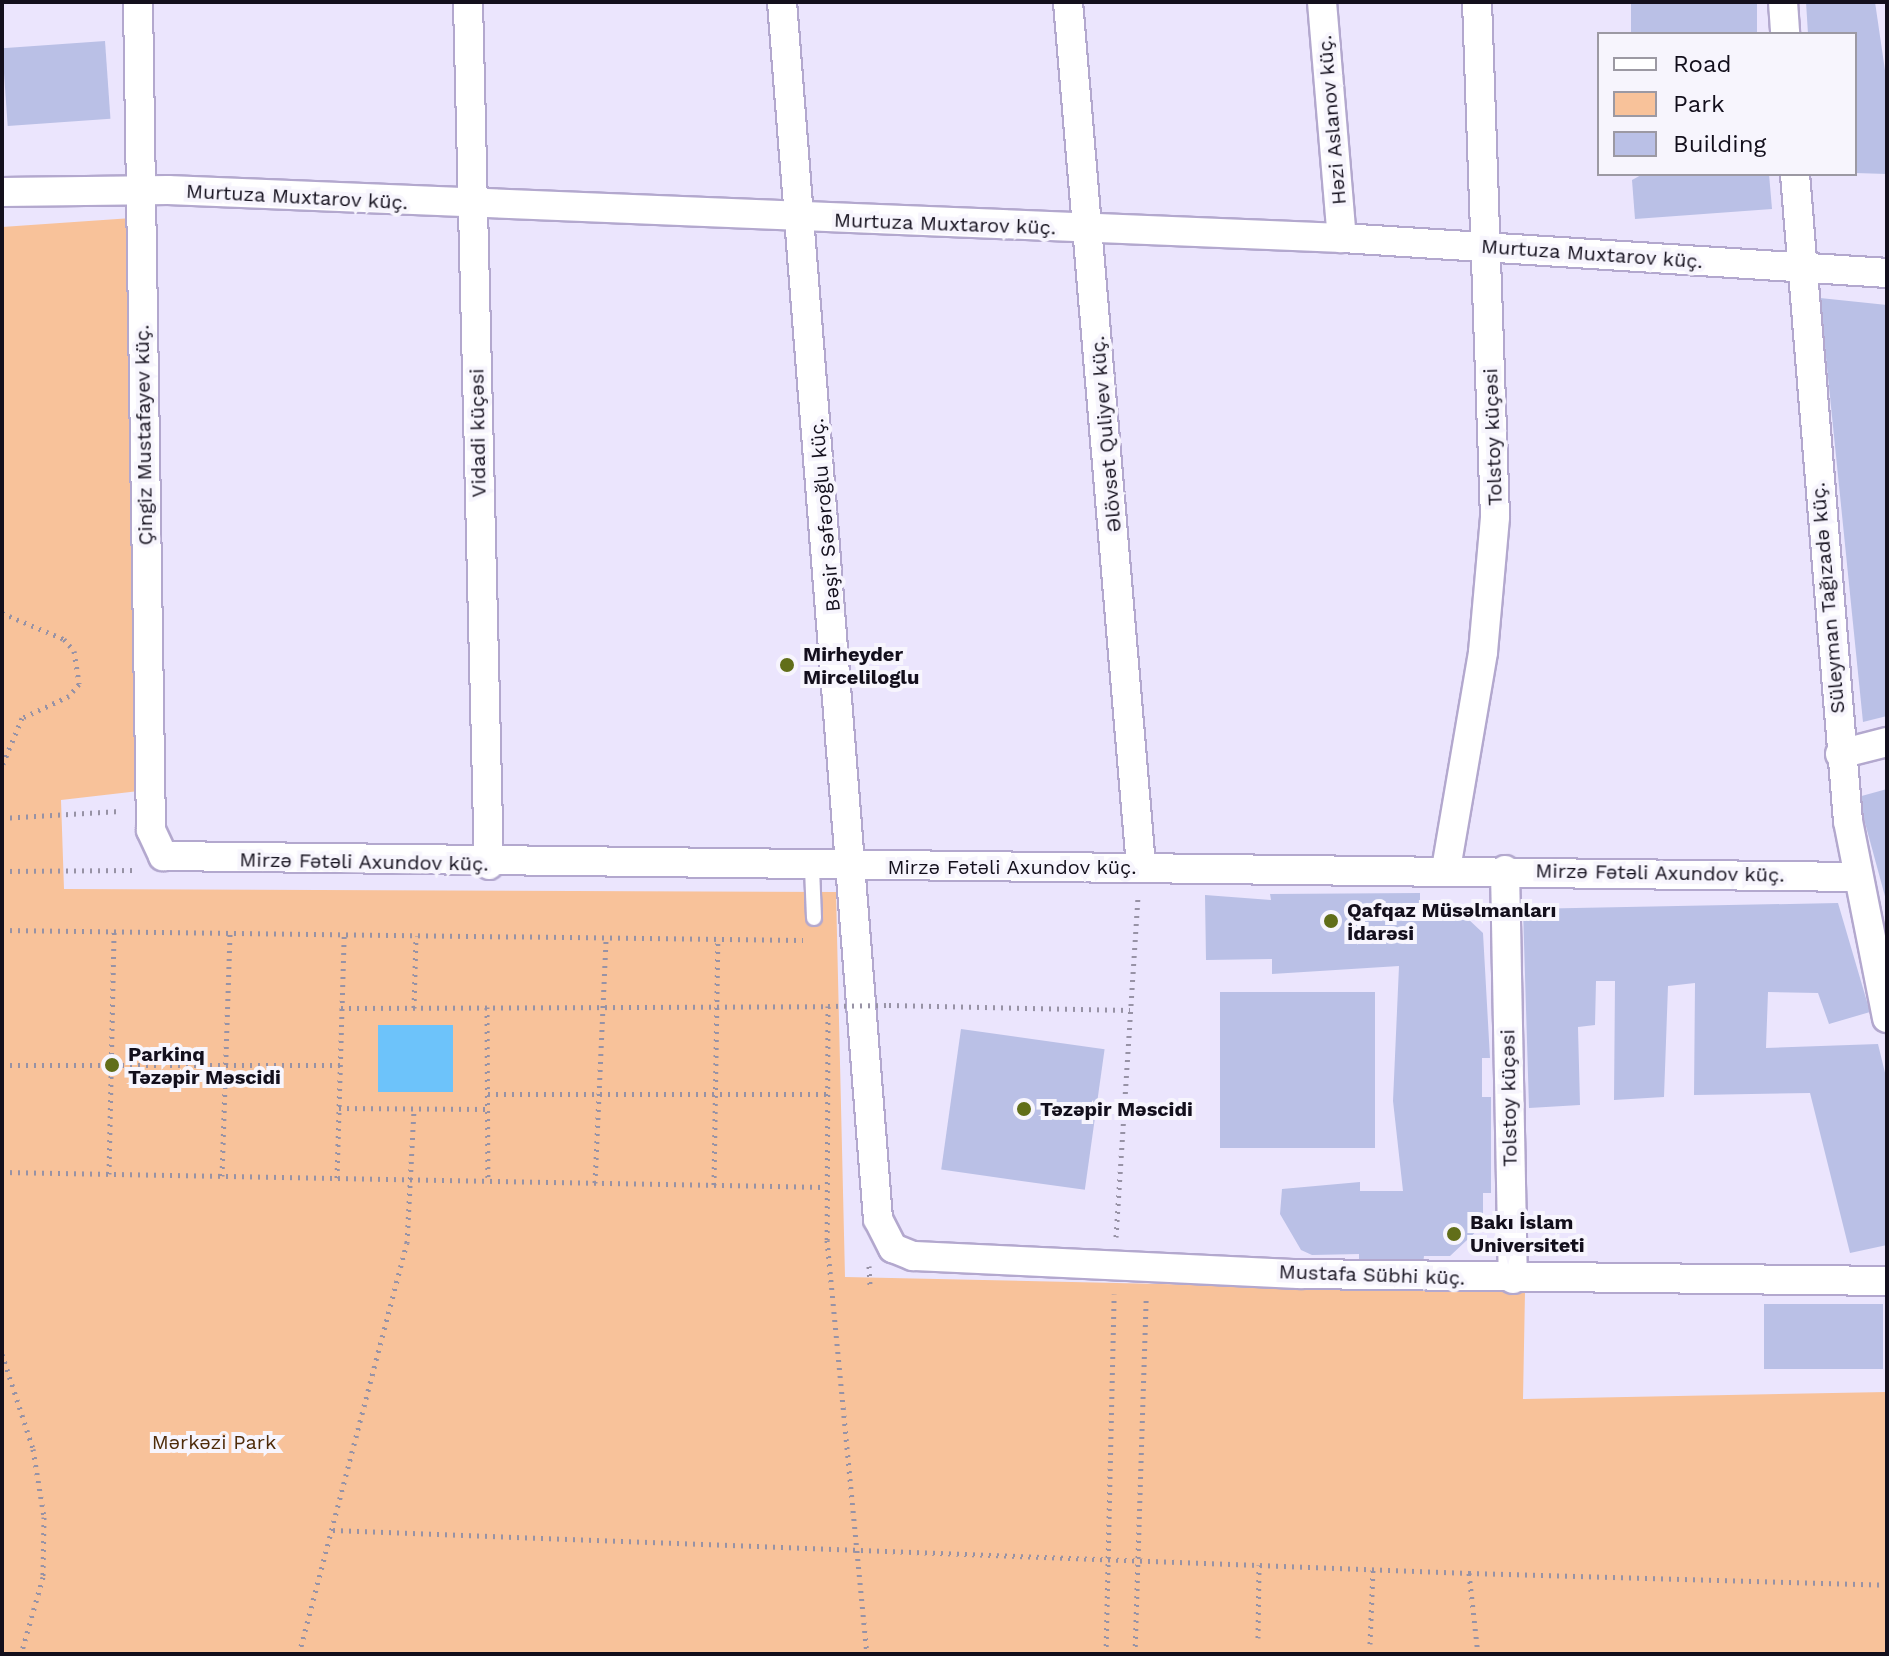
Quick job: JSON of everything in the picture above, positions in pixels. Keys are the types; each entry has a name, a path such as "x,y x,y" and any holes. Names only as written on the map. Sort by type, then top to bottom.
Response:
{"street":[{"name":"Çingiz Mustafayev küç.","path":"138,2 151,830 155,851 169,859"},
{"name":"Vidadi küçəsi","path":"468,2 489,865"},
{"name":"Bəşir Səfəroğlu küç.","path":"782,2 855,869 878,1219"},
{"name":"Əlövsət Quliyev küç.","path":"1068,2 1141,866"},
{"name":"Həzi Aslanov küç.","path":"1322,2 1342,238"},
{"name":"Tolstoy küçəsi","path":"1446,869 1483,652 1495,517 1488,247 1477,2"},
{"path":"1783,2 1785,32"},
{"name":"Süleyman Tağızadə küç.","path":"1795,176 1840,754 1855,877 1887,1018"},
{"name":"Murtuza Muxtarov küç.","path":"2,192 142,190 473,207 1342,238 1887,273"},
{"path":"1840,754 1887,742"},
{"name":"Mirzə Fətəli Axundov küç.","path":"169,859 855,869 1141,866 1446,869 1855,877"},
{"name":"Tolstoy küçəsi","path":"1505,870 1513,1279"},
{"name":"Mustafa Sübhi küç.","path":"878,1219 893,1248 913,1256 1513,1279 1887,1281"}],"lane":[{"path":"812,868 814,918"}],"path":[{"path":"2,613 64,639 74,651 79,684 69,696 22,718 2,766"},
{"path":"2,818 134,810"},
{"path":"1106,1654 1114,1265 1141,866"},
{"path":"2,871 137,870"},
{"path":"2,930 807,940"},
{"path":"109,1174 114,932"},
{"path":"222,1176 230,933"},
{"path":"337,1178 344,935"},
{"path":"414,1008 416,936"},
{"path":"595,1183 606,938"},
{"path":"714,1185 718,939"},
{"path":"341,1008 888,1005 1130,1010"},
{"path":"828,1006 825,1187 867,1654"},
{"path":"487,1007 488,1181"},
{"path":"2,1065 341,1065"},
{"path":"488,1094 826,1094"},
{"path":"339,1108 488,1109"},
{"path":"299,1654 407,1243 414,1108"},
{"path":"2,1172 825,1187"},
{"path":"1135,1654 1147,1266"},
{"path":"2,1354 33,1449 44,1517 43,1577 21,1654"},
{"path":"333,1530 1469,1573 1887,1585"},
{"path":"1258,1638 1259,1565"},
{"path":"1370,1644 1373,1569"},
{"path":"1469,1573 1478,1654"}],"green space":[{"name":"Mərkəzi Park","path":"132,218 139,791 61,800 64,889 836,892 845,1277 1525,1292 1523,1399 1887,1392 1887,1654 2,1654 2,227"}],"water":[{"path":"378,1025 453,1025 453,1092 378,1092"}],"building":[{"path":"1631,2 1757,2 1757,32 1631,32"},
{"path":"1806,2 1875,2 1887,84 1887,174 1857,173 1857,32 1808,32"},
{"path":"105,41 110,119 8,126 2,48"},
{"path":"1639,176 1769,176 1772,209 1635,219 1632,180"},
{"path":"1820,298 1887,305 1887,716 1863,722"},
{"path":"1887,789 1887,900 1886,900 1858,797"},
{"path":"1420,893 1420,903 1450,902 1483,933 1490,1058 1482,1058 1482,1097 1491,1097 1491,1193 1483,1193 1483,1225 1450,1256 1424,1256 1423,1264 1359,1264 1359,1254 1312,1255 1301,1250 1280,1214 1282,1189 1360,1182 1360,1191 1403,1191 1393,1101 1399,966 1272,974 1272,959 1206,960 1205,895 1271,900 1270,894"},
{"path":"1838,903 1870,1012 1829,1024 1818,993 1768,992 1766,1048 1878,1044 1887,1081 1887,1245 1850,1253 1810,1093 1694,1095 1695,983 1668,986 1664,1097 1614,1100 1615,981 1596,981 1595,1025 1578,1027 1580,1105 1529,1108 1523,909"},
{"path":"1220,992 1375,992 1375,1148 1220,1148"},
{"name":"Təzəpir Məscidi","path":"961,1029 1105,1049 1085,1190 941,1170"},
{"path":"1764,1304 1883,1304 1883,1369 1764,1369"}],"place":[{"name":"Mirheyder Mirceliloglu","path":"787,665"},
{"name":"Qafqaz Müsəlmanları İdarəsi","path":"1331,921"},
{"name":"Parkinq Təzəpir Məscidi","path":"112,1065"},
{"name":"Təzəpir Məscidi","path":"1024,1109"},
{"name":"Bakı İslam Universiteti","path":"1454,1234"}]}
